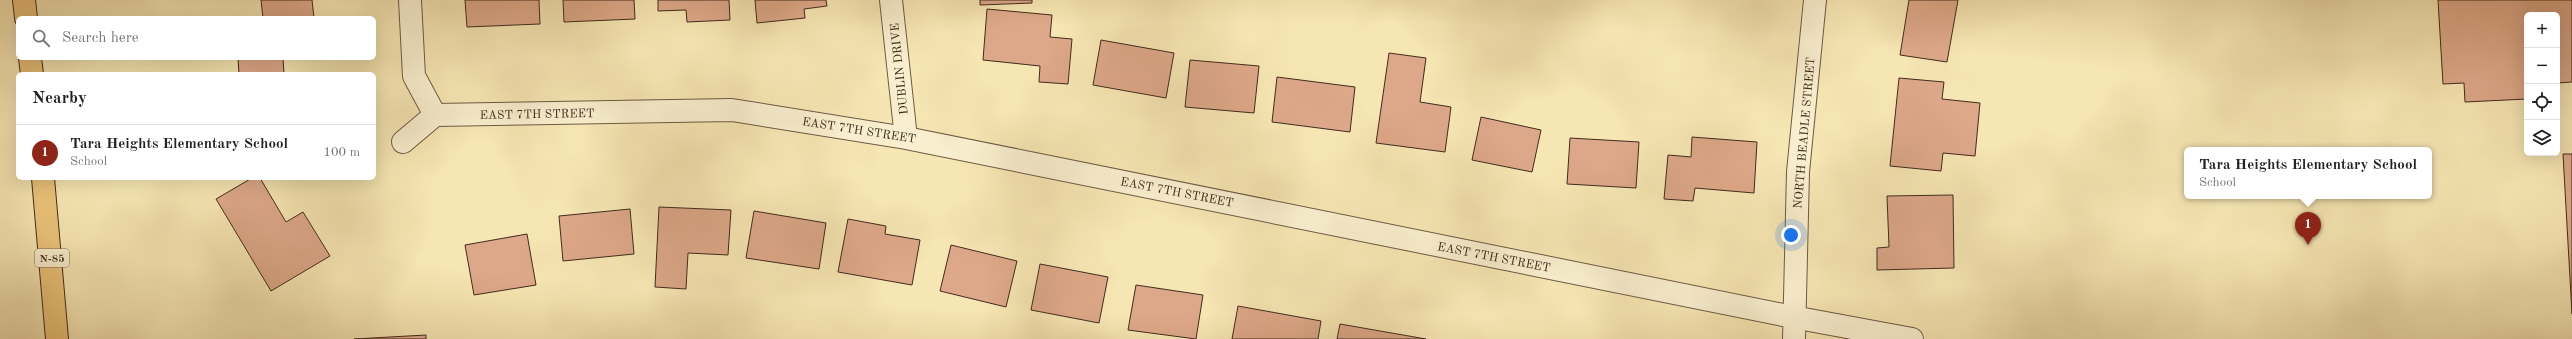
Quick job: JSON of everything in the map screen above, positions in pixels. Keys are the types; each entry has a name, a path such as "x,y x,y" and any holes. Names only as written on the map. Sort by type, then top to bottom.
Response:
{"main road":[{"path":"24,0 26,16"},
{"path":"30,60 32,72"},
{"name":"N-85","path":"43,180 57,339"}],"street":[{"path":"403,142 435,115 414,76 410,0"},
{"name":"DUBLIN DRIVE","path":"891,0 906,138"},
{"name":"NORTH BEADLE STREET","path":"1794,339 1793,317 1798,172 1815,0"},
{"name":"EAST 7TH STREET","path":"435,115 732,110 906,138 1793,317 1912,339"}],"building":[{"path":"261,0 312,0 314,16 263,16"},
{"path":"465,0 539,0 540,24 467,27"},
{"path":"563,0 634,0 635,19 564,22"},
{"path":"658,0 729,0 730,20 687,22 686,10 658,11"},
{"path":"755,0 826,0 827,6 804,9 805,18 757,23"},
{"path":"980,0 1032,0 1032,3 980,5"},
{"path":"1909,0 1958,0 1947,62 1900,55"},
{"path":"2438,0 2572,0 2572,82 2560,83 2560,12 2524,12 2524,99 2465,102 2464,83 2443,84"},
{"path":"987,9 1052,15 1050,37 1072,39 1068,84 1039,82 1040,66 983,60"},
{"path":"1101,40 1174,53 1166,98 1093,85"},
{"path":"1389,53 1426,58 1420,102 1451,107 1445,152 1376,143"},
{"path":"238,60 283,60 284,72 239,72"},
{"path":"1190,60 1259,66 1254,113 1185,107"},
{"path":"1277,77 1355,87 1350,132 1272,122"},
{"path":"1899,78 1944,82 1942,99 1980,103 1975,156 1943,153 1941,171 1890,166"},
{"path":"1481,117 1541,130 1532,172 1472,160"},
{"path":"1692,137 1757,142 1754,193 1695,188 1693,201 1664,199 1668,155 1691,157"},
{"path":"1570,138 1639,142 1636,188 1567,184"},
{"path":"2563,154 2572,154 2572,314"},
{"path":"249,180 261,180 286,222 303,212 330,256 271,291 216,199"},
{"path":"1953,195 1954,268 1877,270 1877,248 1889,247 1887,196"},
{"path":"659,207 731,210 728,255 688,253 686,289 655,287"},
{"path":"630,209 634,254 563,261 559,216"},
{"path":"754,211 826,223 819,269 746,258"},
{"path":"848,219 886,226 885,234 920,240 912,285 838,272"},
{"path":"527,234 536,285 474,295 465,245"},
{"path":"951,245 1017,261 1006,307 940,291"},
{"path":"1040,264 1108,277 1099,323 1031,310"},
{"path":"1136,285 1203,295 1196,339 1128,330"},
{"path":"1238,306 1321,321 1318,339 1232,339"},
{"path":"1340,324 1426,339 1337,339"},
{"path":"426,335 426,339 354,339"}],"place":[{"name":"Tara Heights Elementary School","path":"2308,245"}]}
